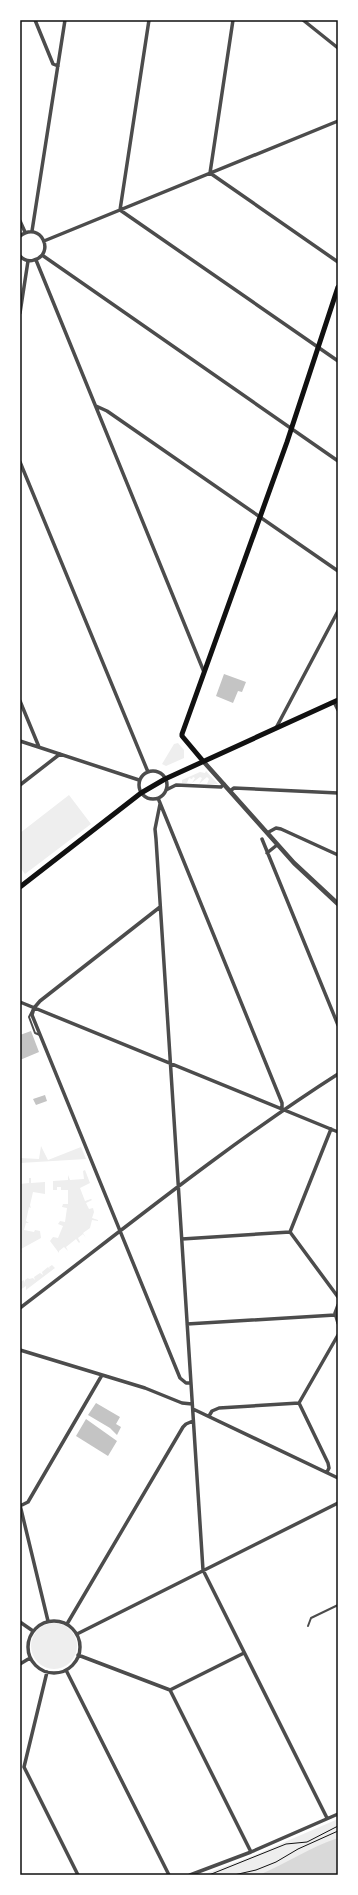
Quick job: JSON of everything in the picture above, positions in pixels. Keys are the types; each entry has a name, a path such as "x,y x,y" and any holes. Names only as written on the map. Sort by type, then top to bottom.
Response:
{"main road":[{"path":"203,761 182,736 292,428 338,287"},
{"path":"20,887 141,793 165,779 203,761 336,701"}],"street":[{"path":"35,20 53,64 58,66"},
{"path":"32,231 65,20"},
{"path":"120,210 149,20"},
{"path":"210,173 233,20"},
{"path":"303,20 338,48"},
{"path":"50,56 59,57"},
{"path":"44,241 338,121"},
{"path":"210,173 338,262"},
{"path":"120,210 338,362"},
{"path":"20,221 25,232"},
{"path":"20,236 25,232 32,231 40,235 45,246 42,255 36,260 28,261 20,256"},
{"path":"42,255 338,461"},
{"path":"36,260 205,674"},
{"path":"20,313 28,261"},
{"path":"96,406 107,411 338,571"},
{"path":"20,462 148,772"},
{"path":"276,729 338,611"},
{"path":"20,700 39,746"},
{"path":"336,701 338,710"},
{"path":"20,741 139,780"},
{"path":"20,785 60,754"},
{"path":"203,761 277,845 338,904"},
{"path":"139,780 148,772 160,773 165,779 166,790"},
{"path":"139,780 141,793 149,798 158,798 166,790 176,785 221,787 224,784"},
{"path":"230,792 234,788 338,793"},
{"path":"158,798 279,1096 282,1110"},
{"path":"160,804 156,830 160,907 203,1570 327,1818"},
{"path":"267,833 276,828 281,829 338,855"},
{"path":"262,839 338,1026"},
{"path":"267,852 277,845"},
{"path":"160,907 40,1001 34,1008 32,1015 180,1378 186,1383 191,1383"},
{"path":"20,1002 338,1132"},
{"path":"20,1308 120,1230 282,1110 338,1074"},
{"path":"290,1232 331,1129"},
{"path":"182,1239 290,1232"},
{"path":"290,1232 338,1297"},
{"path":"338,1305 335,1315 338,1322"},
{"path":"187,1324 335,1315"},
{"path":"299,1403 338,1335"},
{"path":"20,1350 146,1388 192,1406 209,1416 338,1478"},
{"path":"48,1621 20,1506 28,1502 102,1375"},
{"path":"209,1416 212,1411 219,1408 299,1403"},
{"path":"299,1403 328,1463 329,1468 327,1472"},
{"path":"67,1624 183,1427 193,1421"},
{"path":"77,1634 338,1503"},
{"path":"56,1620 67,1624 77,1634 80,1645 78,1655 73,1664 66,1670 58,1672 47,1672 36,1666 30,1658 27,1644 33,1631 40,1624 48,1621 56,1620"},
{"path":"20,1622 33,1631"},
{"path":"170,1690 244,1653"},
{"path":"78,1655 170,1690 251,1852"},
{"path":"20,1664 30,1658"},
{"path":"66,1670 169,1875"},
{"path":"47,1672 22,1768 78,1875"},
{"path":"190,1875 251,1852 338,1814"}],"lane":[{"path":"308,1626 311,1618 338,1605"}],"path":[{"path":"209,1875 286,1844 307,1842 338,1826"},
{"path":"234,1875 256,1870 276,1862 298,1849 338,1831"}],"shaded area":[{"path":"178,743 184,750 184,758 166,766 162,764 174,744"},
{"path":"206,771 218,784 207,784 209,779 207,777 199,784 202,778 200,777 192,783 195,778 193,777 192,779 189,778 187,783 182,783 182,780 200,772 205,773"},
{"path":"69,795 91,824 25,874 20,867 20,833"},
{"path":"41,1146 48,1160 81,1147 86,1159 20,1163 20,1158 39,1159"},
{"path":"85,1170 90,1183 80,1188 85,1201 92,1200 86,1203 89,1209 93,1208 94,1212 92,1218 98,1221 92,1220 90,1228 83,1233 86,1238 83,1234 78,1238 79,1243 76,1239 66,1247 68,1251 64,1247 59,1251 59,1253 50,1241 53,1237 58,1238 63,1226 58,1224 60,1221 65,1222 67,1208 62,1207 63,1204 68,1204 68,1190 61,1190 61,1187 57,1187 57,1190 53,1190 53,1181 68,1180 68,1175 70,1180 84,1179 83,1171"},
{"path":"29,1178 31,1178 31,1183 45,1182 45,1194 33,1192 30,1205 31,1208 29,1207 26,1221 29,1223 26,1223 24,1230 34,1232 35,1230 40,1231 41,1238 21,1249 22,1252 20,1253 20,1184 29,1183"},
{"path":"52,1265 55,1268 26,1290 26,1286 20,1290 20,1282 24,1280 25,1283 25,1280 28,1278 33,1278 35,1280 34,1277 40,1273 43,1275 42,1272 48,1267 50,1269 49,1267"},
{"path":"54,1623 67,1627 73,1633 77,1646 73,1659 67,1665 54,1669 41,1665 35,1659 31,1646 35,1633 41,1627"},
{"path":"338,1819 338,1841 279,1875 202,1875 257,1854"},
{"path":"338,1838 338,1875 259,1875 318,1846"}],"building":[{"path":"224,674 246,682 242,692 238,691 233,703 216,696"},
{"path":"31,1031 39,1052 20,1060 20,1035"},
{"path":"45,1095 47,1101 36,1105 33,1099"},
{"path":"96,1403 120,1417 116,1424 121,1427 117,1435 110,1428 88,1415"},
{"path":"86,1419 117,1441 108,1456 76,1436"}]}
